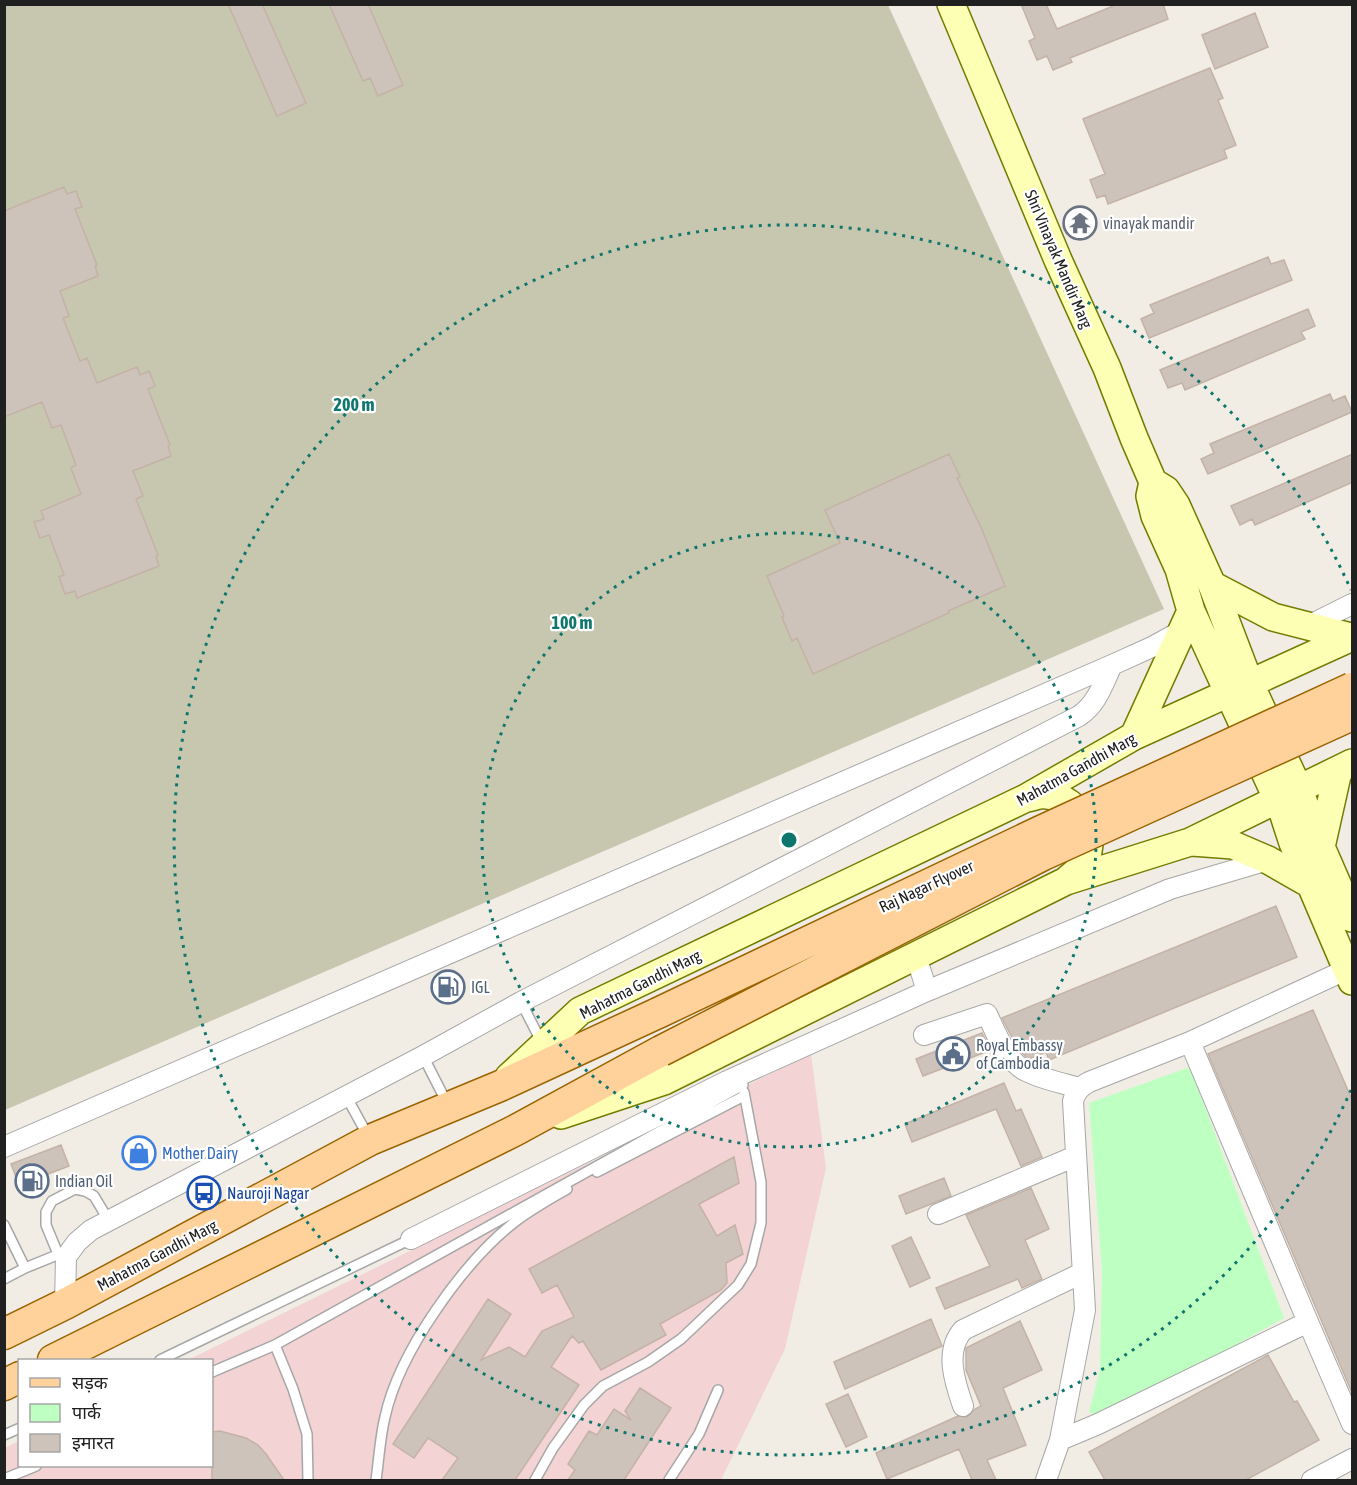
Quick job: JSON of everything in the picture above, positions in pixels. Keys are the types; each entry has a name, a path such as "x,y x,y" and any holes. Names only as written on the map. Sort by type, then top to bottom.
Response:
{"main road":[{"name":"Raj Nagar Flyover","path":"500,1086 1030,836 1353,688"},
{"name":"Raj Nagar Flyover","path":"514,1131 661,1051 1043,855 1353,715"},
{"name":"Mahatma Gandhi Marg","path":"4,1334 65,1304 370,1140 500,1086"},
{"path":"55,1359 514,1131"},
{"path":"4,1385 18,1378"}],"street":[{"name":"Shri Vinayak Mandir Marg","path":"951,4 1154,482 1150,496 1155,516 1179,569 1187,620 1239,688"},
{"path":"1154,482 1166,490 1176,505 1212,585 1239,688 1288,793 1321,847 1353,918"},
{"path":"1212,585 1273,617 1352,637"},
{"path":"1308,626 1353,604"},
{"path":"4,1147 1112,665 1154,646 1187,620"},
{"path":"1134,736 1187,620"},
{"name":"Mahatma Gandhi Marg","path":"500,1086 580,1011 1026,798 1134,736 1352,637"},
{"path":"65,1304 66,1257 64,1252 91,1230 521,1002 1078,716 1089,709 1095,701 1112,665"},
{"path":"514,1131 664,1081 1066,881 1190,842 1345,767"},
{"path":"1321,847 1345,767"},
{"path":"1046,1480 1060,1440 1084,1310 1073,1101 1079,1088 1351,972 1293,843 1288,793"},
{"path":"1026,798 1046,795 1064,800 1080,813 1088,830 1088,850 1080,868 1066,881"},
{"path":"1190,842 1233,845 1268,860 1310,884"},
{"path":"411,1239 927,991 1170,889 1268,860"},
{"path":"916,956 927,991"},
{"path":"924,1035 987,1014 996,1035 1011,1059 1024,1071 1079,1088"},
{"path":"1190,1042 1353,1424"},
{"path":"938,1214 1076,1156"},
{"path":"963,1406 953,1376 954,1347 957,1336 963,1330 1083,1273"},
{"path":"1060,1440 1098,1424 1308,1322"},
{"path":"1312,1480 1353,1459"}],"lane":[{"path":"521,1002 543,1046"},
{"path":"423,1056 449,1107"},
{"path":"213,1372 275,1344 741,1080 761,1182 761,1223 751,1264 738,1285 681,1339 648,1362 603,1386 584,1406 553,1448 535,1480"},
{"path":"346,1096 370,1140"},
{"path":"376,1480 385,1416 397,1381 423,1329 470,1266 516,1221 573,1185 744,1096"},
{"path":"4,1279 64,1252 46,1225 46,1212 51,1201 75,1189 85,1191 94,1196 109,1221"},
{"path":"6,1231 25,1268"},
{"path":"163,1359 411,1239"},
{"path":"275,1344 293,1389 307,1434 308,1480"},
{"path":"669,1480 699,1434 718,1390"},
{"path":"4,1435 18,1429"},
{"path":"4,1479 34,1467"}],"shaded area":[{"path":"5,5 888,5 1164,609 5,1110"},
{"path":"811,1054 826,1168 785,1349 721,1480 5,1480 5,1448 18,1442 18,1467 213,1467 213,1359 190,1359"}],"green space":[{"path":"1190,1067 1284,1318 1103,1419 1089,1412 1100,1369 1102,1271 1089,1103"}],"building":[{"path":"228,4 262,4 306,103 277,116"},
{"path":"329,4 368,4 403,85 378,96 370,78 363,81"},
{"path":"1021,4 1046,4 1057,29 1118,4 1163,4 1168,19 1070,58 1072,62 1053,70 1047,56 1037,60 1029,41 1035,38"},
{"path":"1255,13 1268,47 1215,69 1202,35"},
{"path":"1210,68 1223,98 1218,100 1236,145 1224,150 1227,158 1108,204 1105,195 1097,198 1090,180 1105,174 1083,119"},
{"path":"64,187 67,194 76,191 82,207 75,209 97,265 95,266 98,276 60,291 69,316 63,318 80,361 87,358 97,383 137,367 140,375 149,371 155,386 148,389 170,445 168,446 171,456 133,471 143,496 136,499 158,555 156,556 159,566 77,598 75,591 65,594 59,577 64,575 49,535 40,538 34,522 44,519 41,511 81,494 71,468 76,465 61,425 52,428 42,402 4,417 4,211"},
{"path":"1268,257 1271,264 1284,260 1292,280 1149,338 1141,319 1154,313 1150,305"},
{"path":"1308,309 1315,326 1301,332 1305,339 1185,390 1182,383 1168,388 1160,370"},
{"path":"1330,394 1333,401 1345,396 1352,412 1208,474 1201,459 1214,453 1210,444"},
{"path":"949,454 960,477 957,478 980,525 1005,586 813,674 797,638 792,641 767,576 840,543 825,510"},
{"path":"1353,454 1353,482 1255,525 1252,519 1240,525 1231,506"},
{"path":"1276,906 1297,957 1049,1060 1046,1052 1029,1059 1026,1057 1017,1047 1002,1018"},
{"path":"1313,1010 1353,1102 1353,1395 1208,1054"},
{"path":"982,1033 991,1050 923,1076 916,1059"},
{"path":"1004,1083 1016,1111 1021,1109 1042,1157 1021,1166 996,1109 912,1142 905,1124"},
{"path":"61,1145 69,1166 19,1185 11,1164"},
{"path":"734,1157 739,1183 699,1204 717,1236 735,1225 743,1254 726,1263 727,1283 721,1290 660,1324 666,1335 601,1370 583,1341 579,1343 572,1336 551,1367 579,1385 515,1480 442,1480 458,1458 428,1438 414,1458 393,1444 488,1299 511,1314 481,1360 509,1347 525,1357 542,1331 574,1317 557,1285 542,1293 529,1269"},
{"path":"944,1178 951,1196 906,1214 899,1196"},
{"path":"1031,1188 1049,1229 1025,1240 1042,1279 1022,1288 1018,1279 945,1309 936,1288 990,1266 966,1215"},
{"path":"911,1237 930,1278 910,1287 892,1246"},
{"path":"931,1319 942,1346 845,1389 834,1362"},
{"path":"1020,1321 1042,1370 1003,1388 1026,1445 987,1460 996,1480 972,1480 959,1449 887,1479 876,1453 958,1416 967,1417 981,1406 966,1370 966,1348"},
{"path":"1268,1355 1294,1402 1297,1401 1319,1440 1246,1480 1105,1480 1089,1452"},
{"path":"640,1388 671,1408 624,1480 568,1480 575,1470 568,1464 589,1431 597,1435 614,1409 631,1420 625,1411"},
{"path":"848,1394 867,1437 846,1447 826,1404"},
{"path":"220,1431 246,1438 258,1445 284,1480 212,1480 213,1432"}],"place":[{"name":"vinayak mandir","path":"1080,223"},
{"name":"IGL","path":"448,987"},
{"name":"Royal Embassy of Cambodia","path":"953,1054"},
{"name":"Mother Dairy","path":"139,1153"},
{"name":"Indian Oil","path":"32,1181"},
{"name":"Nauroji Nagar","path":"204,1193"}]}
